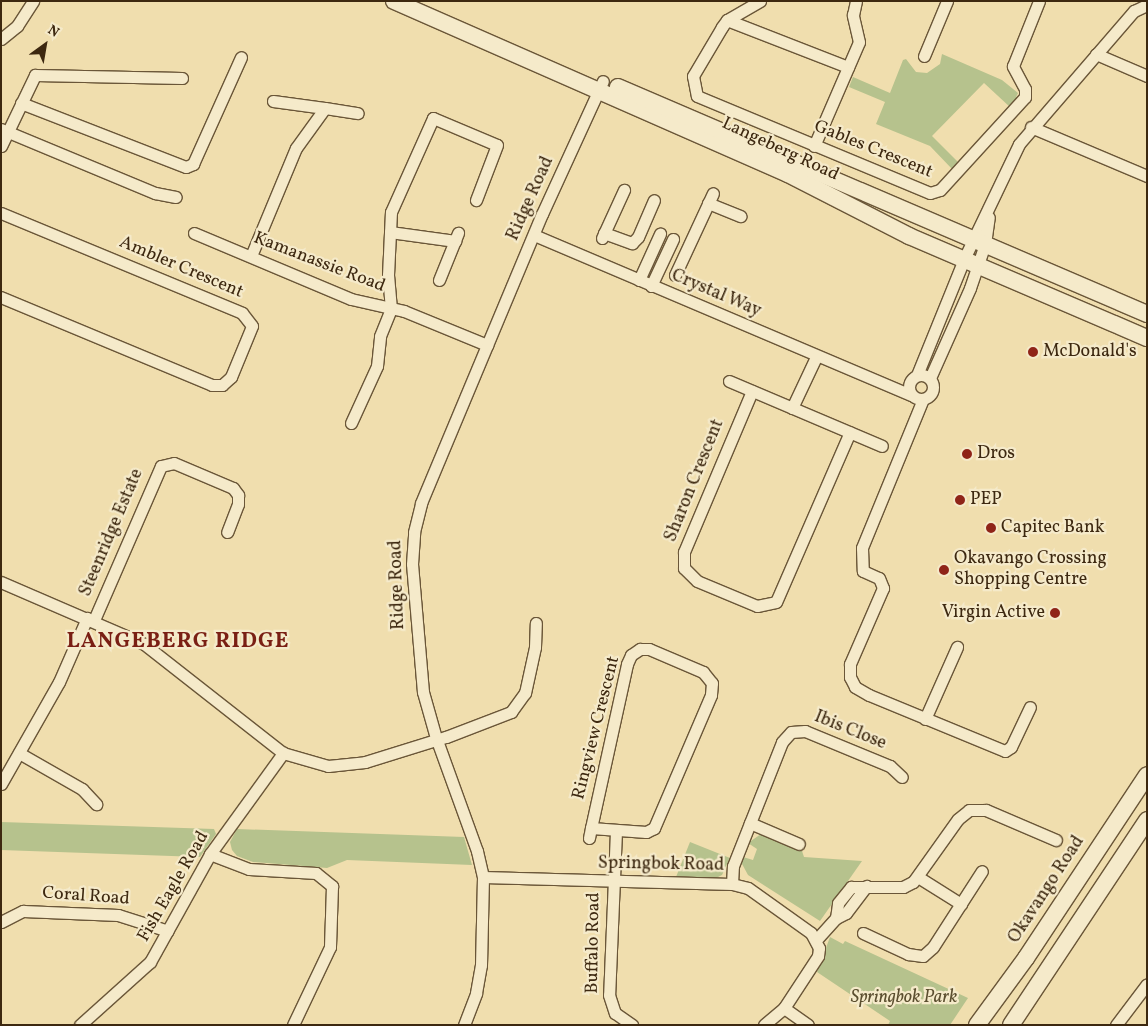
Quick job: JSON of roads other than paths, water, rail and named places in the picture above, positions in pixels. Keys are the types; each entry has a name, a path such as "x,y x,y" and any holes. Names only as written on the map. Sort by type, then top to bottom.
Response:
{"main road":[{"name":"Langeberg Road","path":"394,1 980,241 1147,314"},
{"name":"Langeberg Road","path":"415,1 788,174 884,225 1147,338"},
{"name":"Okavango Road","path":"977,1025 1026,958 1147,775"},
{"path":"1011,1025 1147,820"}],"street":[{"path":"1,39 17,26 33,1"},
{"name":"Gables Crescent","path":"760,1 727,20 693,76 697,96 917,190 930,193 940,190 1025,98 1025,89 1014,66 1039,1"},
{"path":"814,146 859,42 853,15 856,1"},
{"path":"924,56 947,1"},
{"path":"1030,707 1011,748 1004,751 858,690 849,672 883,588 879,578 863,571 862,548 916,415 913,379 971,262 980,241 991,201 1031,127 1134,11 1147,5"},
{"path":"727,20 848,67"},
{"path":"1096,54 1147,76"},
{"path":"22,102 186,167 193,164 241,57"},
{"path":"1,146 4,130 22,102 35,75 182,78"},
{"name":"Ridge Road","path":"464,1025 476,993 481,965 483,877 477,851 436,738 423,692 418,641 414,532 421,503 487,345 601,86"},
{"path":"273,101 358,113"},
{"path":"251,256 296,148 325,108"},
{"path":"350,423 377,366 380,336 391,309 391,212 432,118 497,145 476,200"},
{"path":"1031,127 1147,176"},
{"path":"4,130 155,193 176,197"},
{"path":"624,190 603,236 632,243 643,227 654,200"},
{"path":"675,275 710,198 741,216"},
{"name":"Ambler Crescent","path":"1,213 242,313 251,322 251,332 231,378 222,385 212,385 1,297"},
{"path":"643,227 688,244"},
{"name":"Kamanassie Road","path":"194,232 351,298 426,318 487,345"},
{"path":"390,232 457,237 439,280"},
{"path":"639,280 660,234"},
{"name":"Crystal Way","path":"534,235 916,398"},
{"path":"651,286 673,238"},
{"path":"648,260 660,265"},
{"path":"916,398 933,391 930,378 970,288 971,262"},
{"path":"792,408 816,356"},
{"name":"Crystal Way","path":"884,383 930,378"},
{"path":"729,381 882,446"},
{"name":"Sharon Crescent","path":"752,391 684,552 684,568 697,582 757,606 776,602 782,594 850,432"},
{"name":"Steenridge Estate","path":"90,619 161,466 174,463 234,488 238,495 238,504 227,532"},
{"path":"1,582 90,619 149,647 283,753 315,764 340,766 364,762 503,716 517,708 525,693 535,647 536,622"},
{"path":"1,784 59,682 90,619"},
{"path":"924,719 957,647"},
{"name":"Ringview Crescent","path":"649,649 703,672 710,680 712,690 658,822 646,832 616,831 590,833 628,660 636,651 649,649"},
{"name":"Ibis Close","path":"732,884 733,866 782,742 795,730 805,730 890,766 902,777"},
{"path":"19,753 82,789 96,804"},
{"name":"Fish Eagle Road","path":"80,1025 146,967 210,854 283,753"},
{"path":"764,1025 784,1008 818,956 817,942 836,918 846,913 866,886 903,887 918,877 958,819 970,810 986,810 1056,840"},
{"path":"750,823 799,844"},
{"path":"612,882 616,831"},
{"path":"210,854 249,869 316,872 332,886 330,947 294,1025"},
{"path":"863,932 908,954 923,956 933,947 982,870"},
{"name":"Springbok Road","path":"483,877 732,884 751,890 817,942"},
{"path":"918,877 961,904"},
{"name":"Buffalo Road","path":"612,882 610,1000 615,1013 632,1025"},
{"name":"Coral Road","path":"1,922 23,911 118,915 168,931"},
{"path":"1116,1025 1147,984"},
{"path":"784,1008 808,1025"}],"place":[{"name":"McDonald's","path":"1033,352"},
{"name":"Dros","path":"967,454"},
{"name":"PEP","path":"960,500"},
{"name":"Capitec Bank","path":"991,528"},
{"name":"Okavango Crossing Shopping Centre","path":"944,570"},
{"name":"Virgin Active","path":"1055,613"}],"district":[{"name":"LANGEBERG RIDGE","path":"178,642"}],"park label":[{"name":"Springbok Park","path":"904,998"}]}
